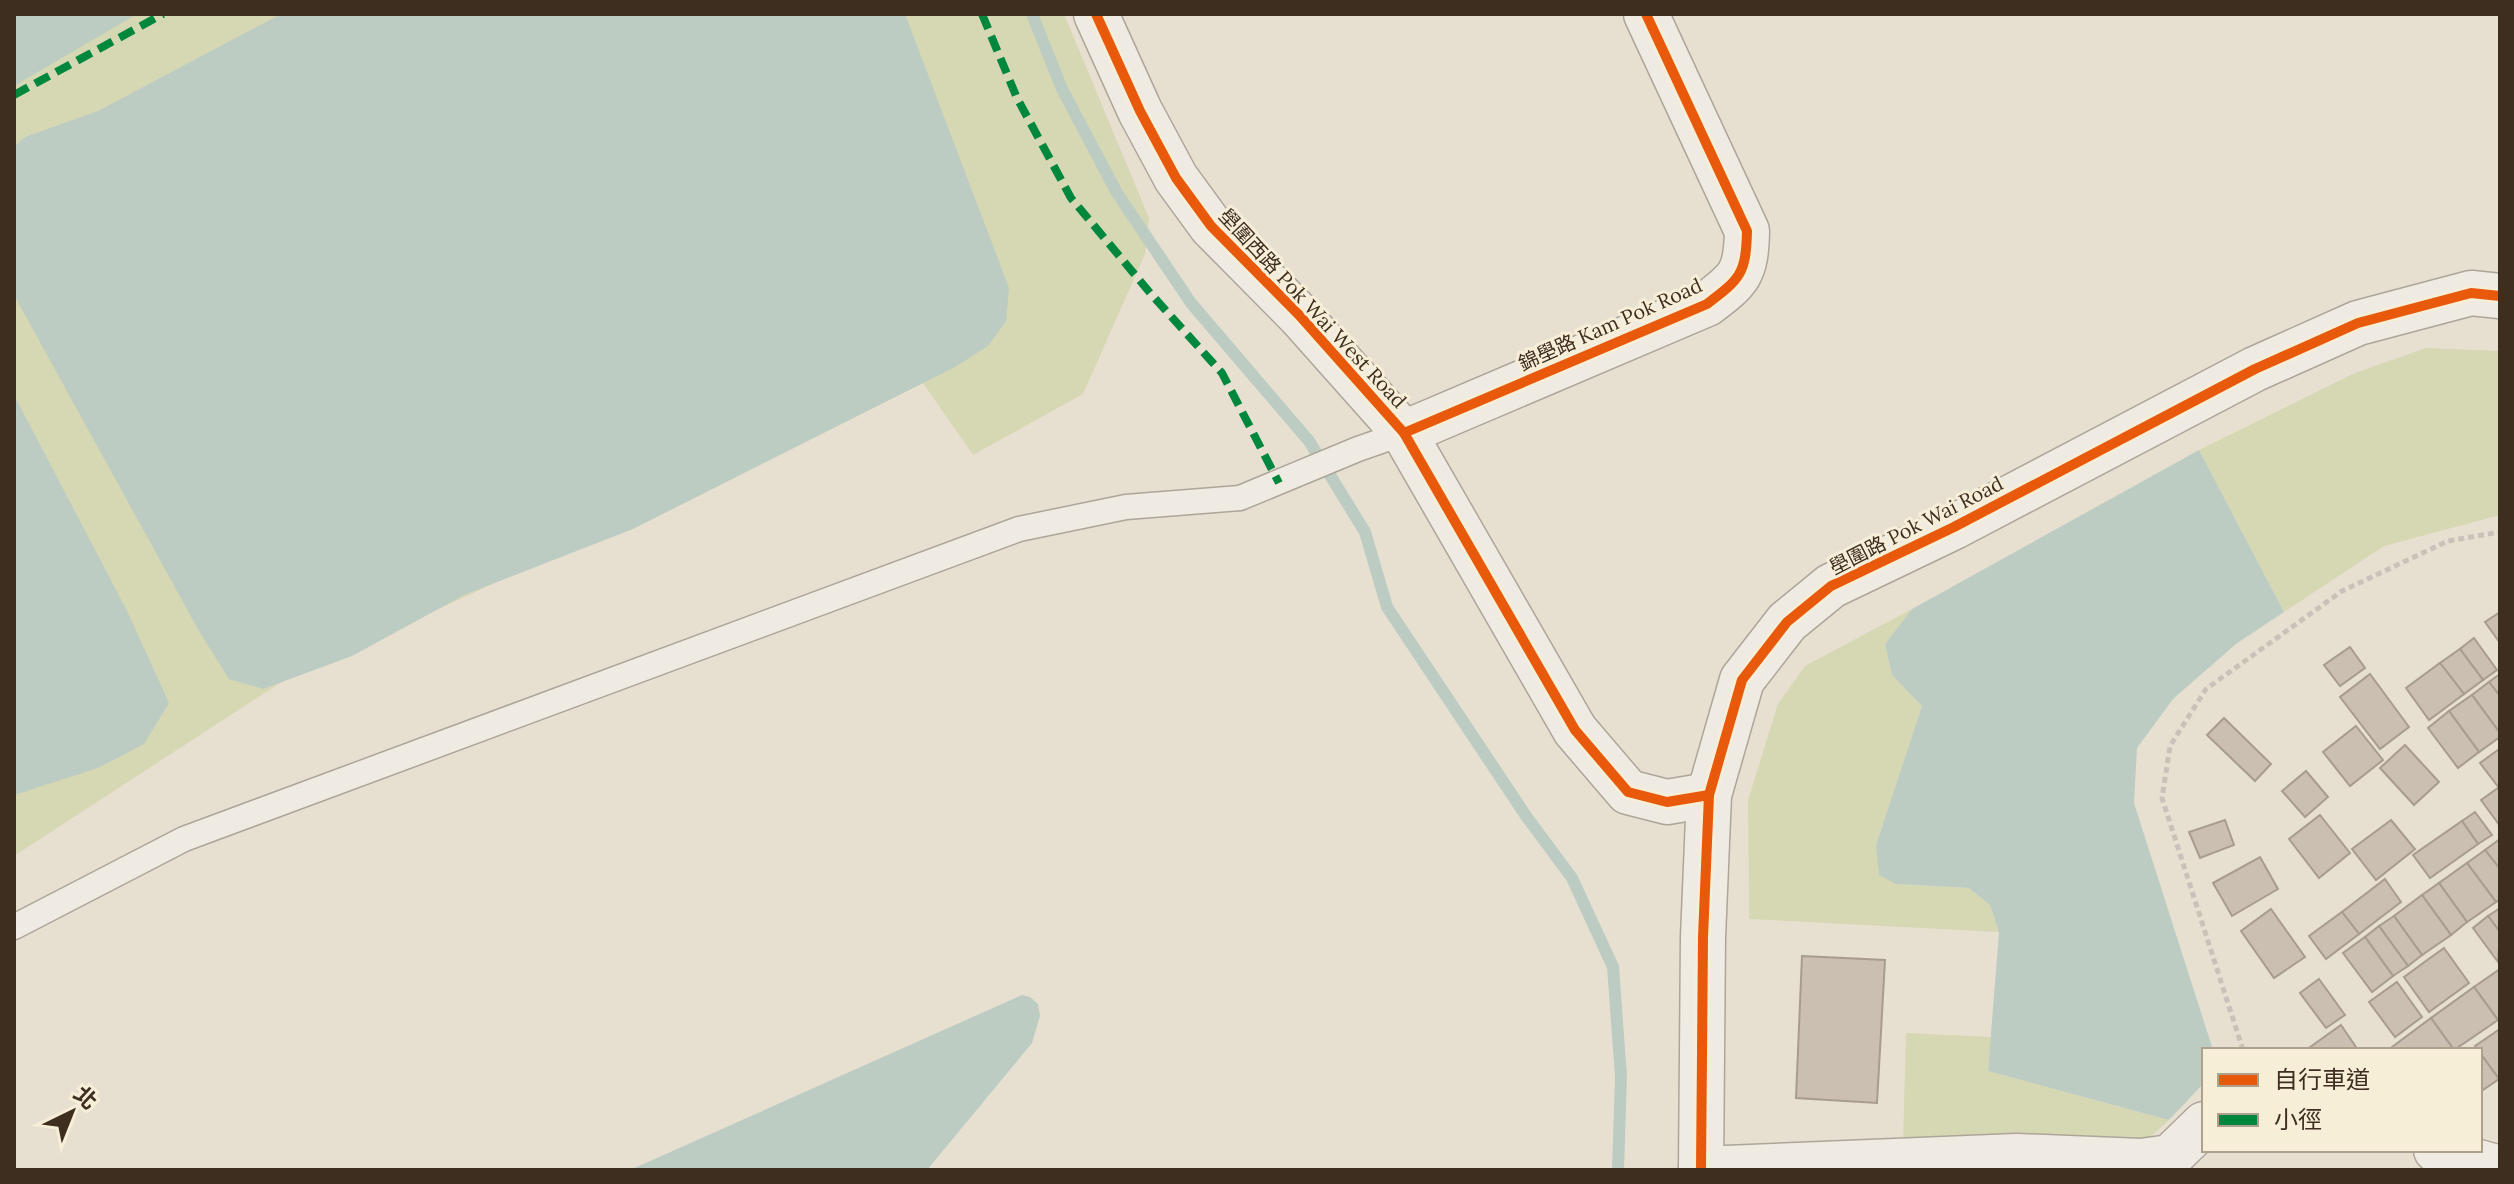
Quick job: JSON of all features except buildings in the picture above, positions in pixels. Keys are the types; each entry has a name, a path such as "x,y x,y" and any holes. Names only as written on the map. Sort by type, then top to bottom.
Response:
{"street":[{"name":"壆圍西路 Pok Wai West Road","path":"1096,14 1140,111 1176,178 1211,226 1299,315 1404,433 1575,730 1628,792 1667,802 1709,795"},
{"name":"錦壆路 Kam Pok Road","path":"1404,433 1707,304 1734,283 1746,261 1747,231 1646,14"},
{"name":"壆圍路 Pok Wai Road","path":"1701,1170 1703,937 1709,795 1742,680 1787,622 1831,586 1954,527 2255,369 2358,323 2471,293 2500,296"},
{"path":"1701,1170 2017,1156 2141,1161 2170,1157 2202,1126"},
{"path":"2443,1152 2500,1168"}],"lane":[{"path":"14,927 184,839 1019,529 1126,507 1240,498 1404,433"}],"path":[{"path":"2242,1048 2162,798 2170,746 2206,689 2342,591 2448,541 2500,532"}],"green space":[{"path":"14,14 1064,14 1149,218 1145,254 1083,394 973,455 923,383 280,683 14,856"},
{"path":"2426,348 2500,351 2500,515 2384,546 2284,612 2199,450 2355,373"},
{"path":"1912,609 1885,644 1892,675 1922,706 1876,845 1896,884 1969,888 1990,905 1999,932 1749,919 1748,800 1778,704 1805,666"},
{"path":"1906,1033 1991,1037 1988,1071 2169,1120 2140,1146 1903,1144"}],"shaded area":[{"path":"14,14 137,14 14,86"},
{"path":"281,14 905,14 1009,288 1006,321 988,346 955,367 633,529 464,595 352,656 263,689 229,679 199,631 14,295 14,147 25,137 98,111"},
{"path":"14,395 127,611 169,703 144,744 98,768 14,795"},
{"path":"2199,450 2284,612 2236,644 2173,699 2137,748 2134,803 2212,1048 2202,1048 2202,1085 2169,1120 1988,1071 1999,932 1990,905 1969,888 1896,884 1879,875 1876,845 1922,706 1892,675 1885,644 1912,609"},
{"path":"1022,995 1038,1004 1040,1016 1032,1043 927,1170 630,1170"}],"waterway":[{"path":"1032,14 1062,89 1117,193 1191,303 1309,441 1365,532 1387,607 1526,816 1572,878 1613,967 1621,1076 1618,1170"}],"marked path":[{"path":"14,95 163,14"},
{"path":"982,14 1017,98 1071,198 1222,373 1279,483"}],"cycle path":[{"path":"1096,14 1140,111 1176,178 1211,226 1299,315 1404,433 1575,730 1628,792 1667,802 1709,795"},
{"path":"1404,433 1707,304 1739,274 1745,257 1747,231 1646,14"},
{"path":"1701,1170 1703,937 1709,795 1742,680 1787,622 1831,586 1954,527 2255,369 2358,323 2471,293 2500,296"}]}
